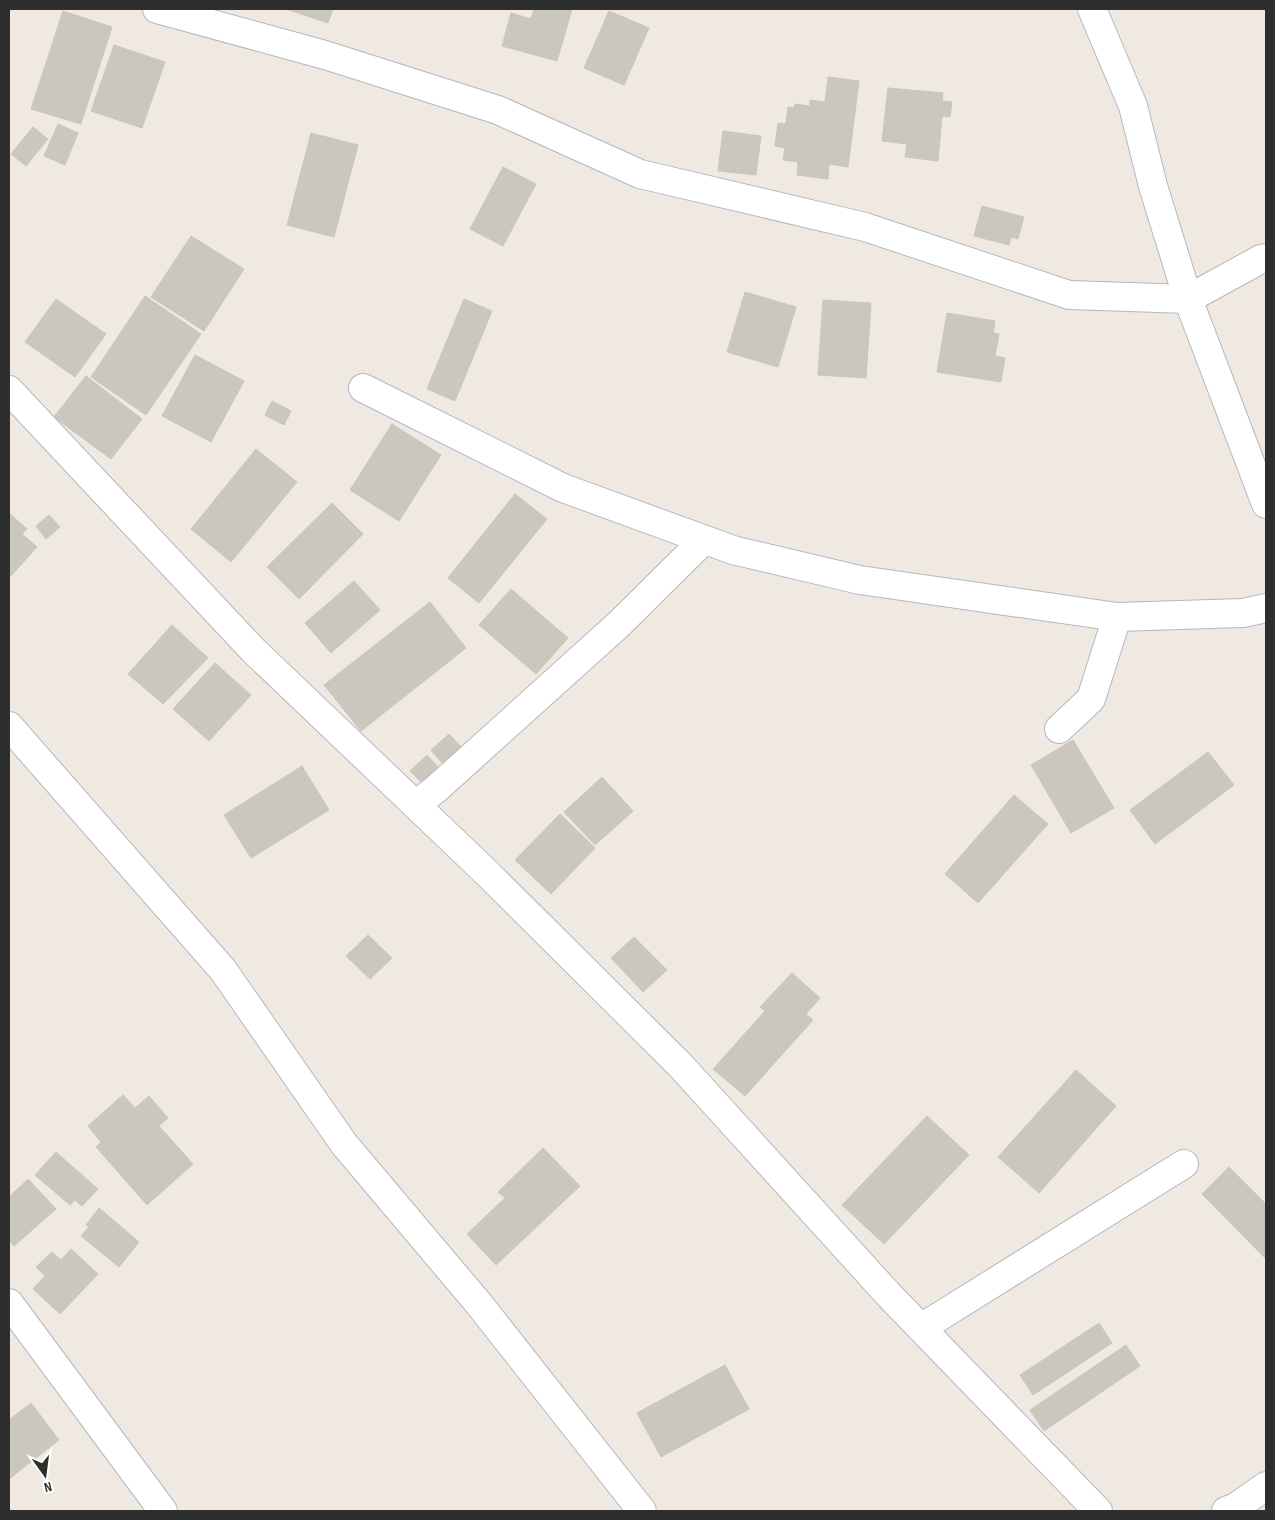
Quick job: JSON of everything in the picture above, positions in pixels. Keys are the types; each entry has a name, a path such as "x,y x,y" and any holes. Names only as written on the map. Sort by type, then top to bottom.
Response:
{"street":[{"path":"157,9 325,55 498,110 640,174 865,227 1069,295 1188,299 1266,258"},
{"path":"1092,9 1133,106 1153,186 1188,299 1266,504"},
{"path":"363,388 563,488 733,550 860,580 1117,617 1243,613 1266,608"},
{"path":"9,390 253,650 488,874 681,1066 921,1328 1098,1511"},
{"path":"416,805 618,626 704,540"},
{"path":"1059,729 1091,698 1117,617"},
{"path":"9,726 223,970 344,1144 479,1304 642,1511"},
{"path":"921,1328 1184,1164"},
{"path":"9,1303 163,1511"},
{"path":"1226,1511 1236,1507 1266,1486"}],"building":[{"path":"286,9 333,9 328,23"},
{"path":"534,9 572,9 557,61 502,46 511,13 531,19"},
{"path":"63,11 112,27 81,124 31,109"},
{"path":"609,11 649,28 624,85 584,68"},
{"path":"114,45 165,62 142,128 91,111"},
{"path":"828,77 859,81 848,167 829,164 828,179 797,175 798,162 783,160 785,148 775,146 778,123 786,124 788,107 794,108 795,104 810,106 810,100 825,102"},
{"path":"888,88 943,93 942,101 952,102 950,117 942,116 938,161 905,157 907,144 882,141"},
{"path":"58,124 78,133 65,165 44,156"},
{"path":"33,127 48,139 26,166 11,154"},
{"path":"723,131 761,136 756,175 718,171"},
{"path":"311,133 358,145 334,237 287,225"},
{"path":"503,167 536,184 503,246 470,229"},
{"path":"982,206 1024,217 1018,239 1011,237 1009,245 974,236"},
{"path":"191,236 244,269 204,331 151,297"},
{"path":"745,292 796,307 778,367 727,352"},
{"path":"145,296 201,334 146,415 91,377"},
{"path":"56,299 106,334 75,377 25,342"},
{"path":"464,299 492,311 455,401 427,389"},
{"path":"823,300 871,303 866,378 818,375"},
{"path":"947,313 995,321 993,333 999,334 995,356 1005,358 1001,382 937,372"},
{"path":"195,355 244,381 211,442 162,416"},
{"path":"86,376 142,419 111,459 54,417"},
{"path":"272,401 291,411 284,425 265,415"},
{"path":"392,424 441,455 399,521 350,490"},
{"path":"256,449 297,482 231,562 191,529"},
{"path":"515,494 547,519 479,603 448,578"},
{"path":"332,503 363,534 299,599 267,567"},
{"path":"9,513 27,529 22,534 37,547 9,578"},
{"path":"49,515 60,527 46,539 36,526"},
{"path":"354,581 380,610 331,653 305,623"},
{"path":"511,589 568,638 536,674 479,625"},
{"path":"430,602 466,648 361,731 324,685"},
{"path":"172,625 208,658 163,704 128,674"},
{"path":"215,663 251,695 209,741 173,709"},
{"path":"449,734 461,747 442,763 431,750"},
{"path":"1073,740 1114,808 1071,833 1031,765"},
{"path":"1208,752 1234,785 1155,844 1130,810"},
{"path":"427,755 439,768 422,783 410,771"},
{"path":"302,766 329,810 251,858 224,815"},
{"path":"602,777 633,811 595,845 564,812"},
{"path":"1014,795 1048,824 978,903 945,874"},
{"path":"560,814 595,848 551,894 515,860"},
{"path":"368,935 392,958 370,979 346,956"},
{"path":"634,937 667,970 643,992 611,958"},
{"path":"792,973 820,998 806,1014 813,1020 745,1096 713,1069 765,1011 760,1007"},
{"path":"1076,1070 1116,1106 1039,1193 998,1157"},
{"path":"123,1095 135,1108 149,1096 168,1118 159,1126 193,1164 147,1205 96,1147 101,1142 88,1126"},
{"path":"927,1116 969,1155 884,1244 842,1205"},
{"path":"543,1148 580,1186 496,1265 467,1234 505,1198 498,1192"},
{"path":"56,1152 98,1189 82,1206 75,1200 70,1205 35,1175"},
{"path":"1229,1167 1266,1204 1266,1259 1202,1194"},
{"path":"28,1179 56,1209 14,1246 9,1240 9,1197"},
{"path":"99,1208 139,1242 119,1267 81,1236 89,1227 86,1225"},
{"path":"71,1249 98,1274 60,1314 33,1289 45,1276 36,1267 52,1252 61,1260"},
{"path":"1099,1323 1112,1343 1033,1395 1020,1375"},
{"path":"1126,1345 1140,1366 1044,1431 1030,1410"},
{"path":"725,1365 749,1409 661,1457 637,1413"},
{"path":"31,1403 59,1440 9,1479 9,1420"}]}
